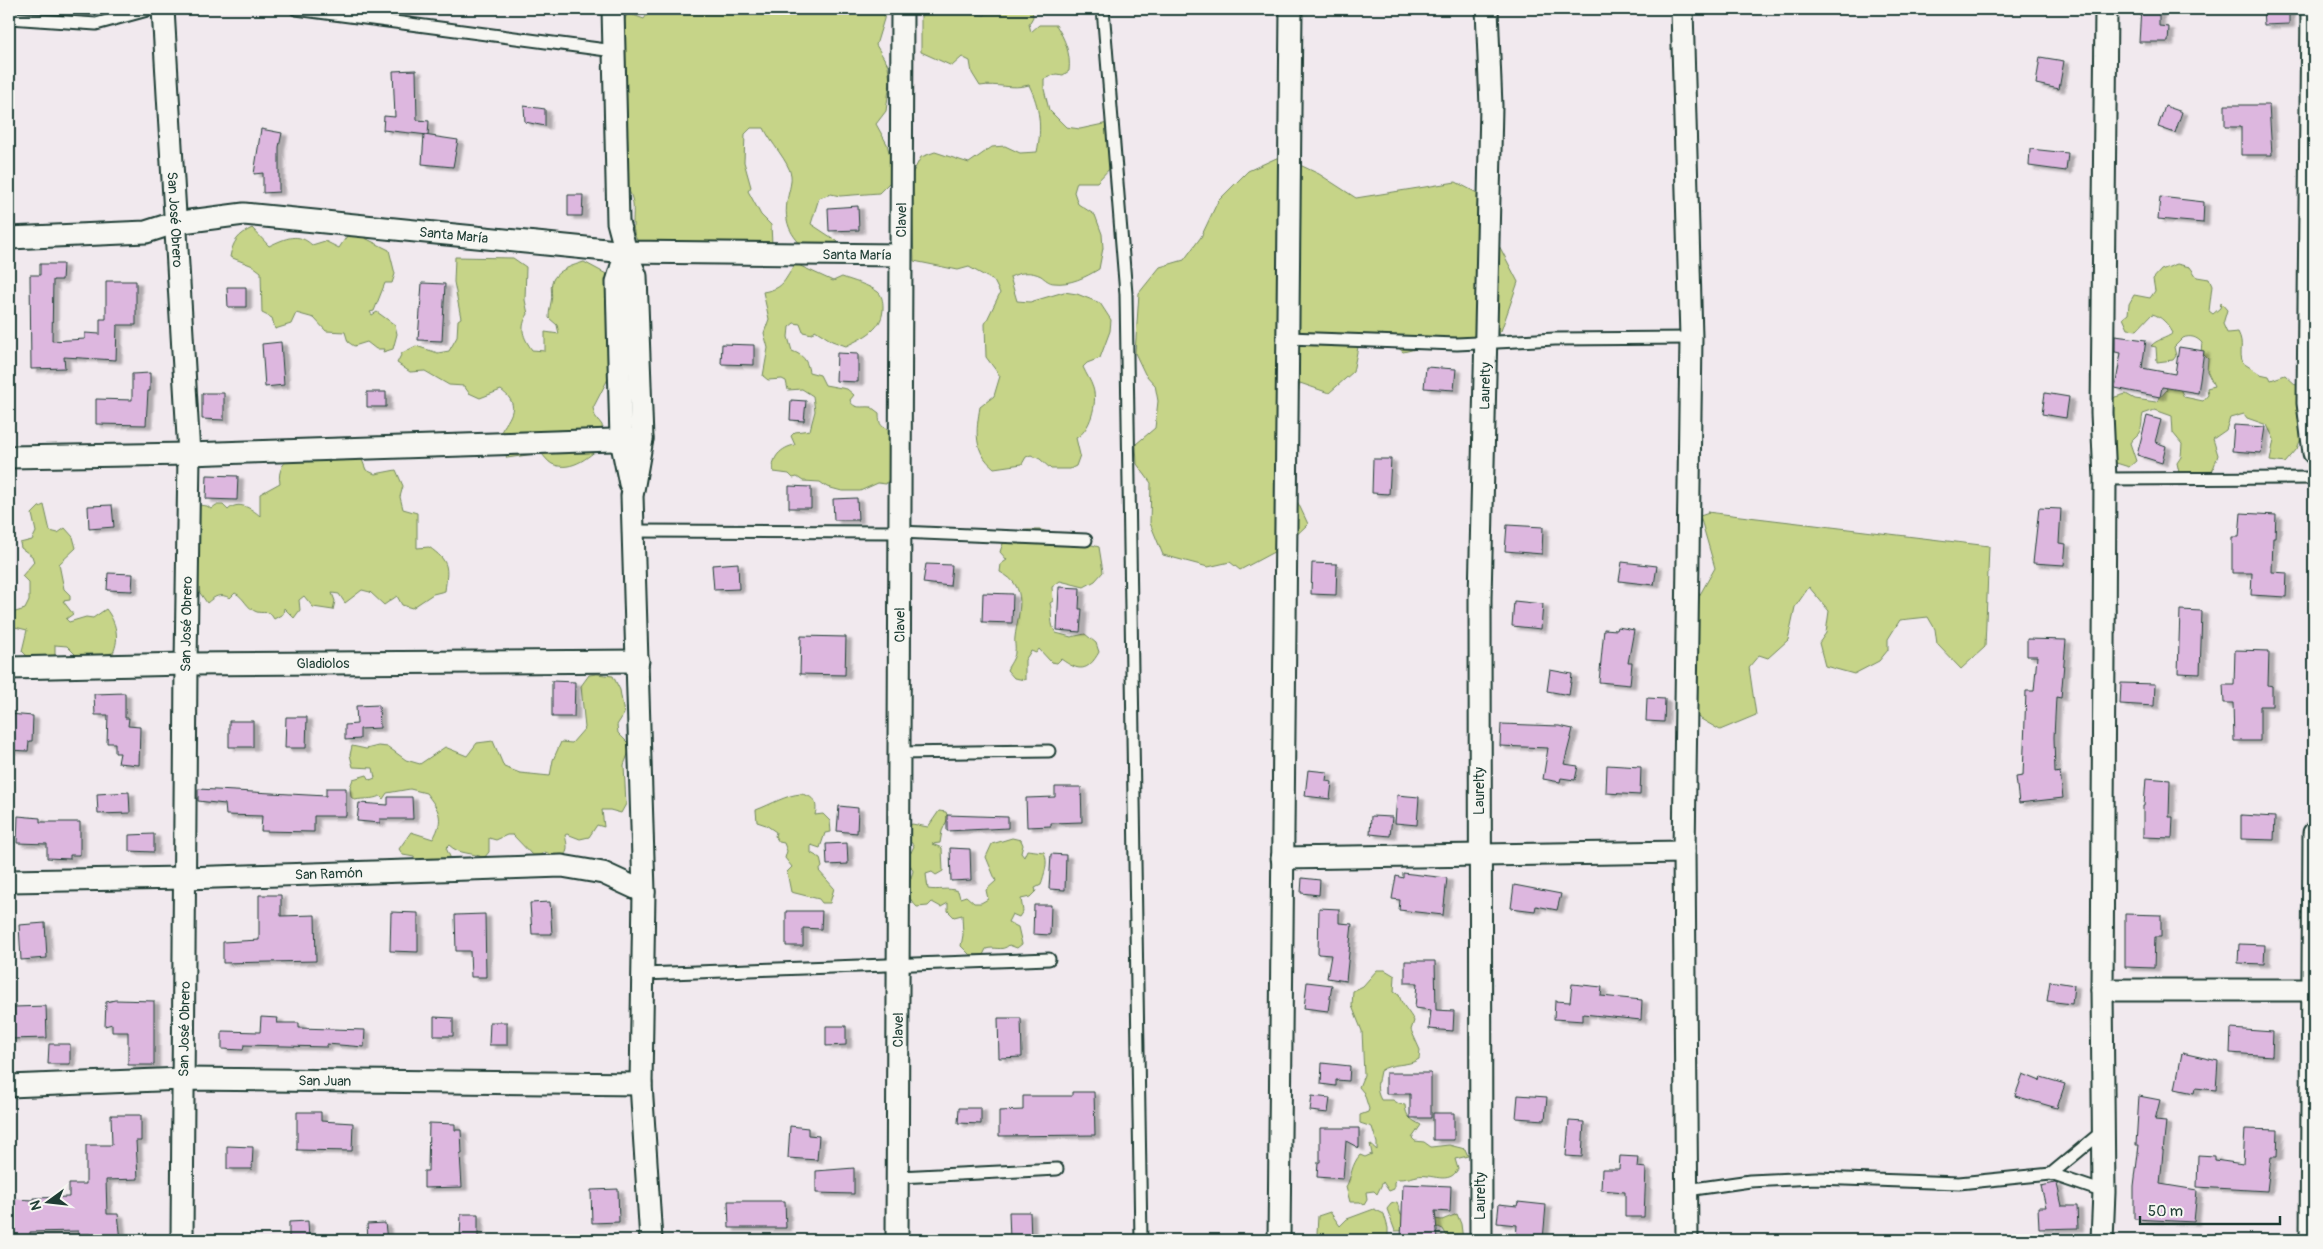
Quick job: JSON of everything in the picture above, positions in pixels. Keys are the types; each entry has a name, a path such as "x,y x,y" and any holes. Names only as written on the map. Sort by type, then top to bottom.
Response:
{"street":[{"name":"San José Obrero","path":"163,9 174,223 189,454 182,1240"},
{"path":"613,9 618,222 626,252 636,276 642,439 632,496"},
{"name":"Clavel","path":"898,1240 897,963 902,9"},
{"path":"1279,1240 1291,9"},
{"name":"Laurelty","path":"1480,1240 1480,599 1484,343 1491,106 1487,9"},
{"path":"1682,9 1691,338 1684,852 1687,1240"},
{"path":"2102,1240 2104,1192 2102,990 2105,479 2102,413 2106,9"},
{"path":"2312,9 2308,403 2314,453"},
{"name":"Santa María","path":"9,238 146,232 174,223 244,214 626,252 900,255"},
{"path":"626,252 617,282 621,440 632,496 634,531 644,892 642,1084 652,1240"},
{"path":"9,457 189,454 642,439"},
{"name":"Gladiolos","path":"9,668 186,664 638,661"},
{"path":"2311,1240 2314,833"},
{"path":"1282,858 1684,852"},
{"name":"San Ramón","path":"9,881 186,878 562,866 603,873 644,892"},
{"path":"2102,990 2313,990"},
{"name":"San Juan","path":"9,1086 184,1079 642,1084"}],"lane":[{"path":"9,18 96,24 151,9"},
{"path":"296,9 614,51"},
{"path":"1104,9 1126,294 1141,1240"},
{"path":"1288,338 1484,343 1556,339 1691,338"},
{"path":"2105,479 2314,478"},
{"path":"634,531 899,532 1086,540"},
{"path":"898,753 1048,751"},
{"path":"643,974 897,963 1049,959"},
{"path":"2051,1174 2103,1131"},
{"path":"899,1177 1057,1170"},
{"path":"1687,1190 1750,1181 1816,1178 1959,1183 2051,1174 2104,1192"}],"green space":[{"path":"651,9 885,9 876,45 888,65 890,82 886,111 876,124 887,144 895,177 879,193 840,196 831,194 819,198 811,224 852,251 815,258 792,234 786,211 791,178 790,170 764,128 751,128 745,134 744,162 751,187 748,191 761,215 771,225 772,244 640,246 634,230 633,203 627,187 622,124 621,45 623,26 628,13 644,19"},
{"path":"921,9 973,9 972,14 985,15 992,9 1032,9 1033,17 1029,24 1031,32 1039,25 1056,25 1065,41 1068,53 1069,71 1063,75 1056,74 1044,79 1044,89 1049,110 1066,127 1080,129 1108,123 1112,166 1097,182 1077,182 1074,192 1078,204 1095,215 1102,234 1103,248 1099,269 1066,283 1052,283 1037,274 1029,273 1010,277 1017,301 1030,302 1064,292 1077,294 1100,303 1111,320 1110,331 1100,358 1087,363 1083,367 1093,388 1094,409 1089,423 1076,438 1080,455 1076,466 1070,469 1051,469 1040,459 1031,455 1026,457 1022,464 994,468 982,455 977,432 980,407 994,396 1000,376 986,357 985,324 1000,293 994,281 969,267 958,270 914,261 911,176 921,157 935,152 969,163 992,147 1005,146 1020,153 1037,152 1039,134 1038,110 1029,85 1017,87 980,86 972,73 970,61 962,57 952,66 921,52"},
{"path":"1281,156 1319,174 1356,198 1456,182 1479,194 1492,232 1518,282 1501,331 1481,348 1425,347 1403,352 1383,334 1359,342 1353,372 1329,393 1300,383 1295,411 1291,488 1308,524 1285,546 1240,570 1230,562 1208,567 1163,555 1150,523 1151,483 1137,464 1136,444 1155,428 1158,401 1155,385 1145,374 1135,353 1139,293 1160,267 1184,260 1201,237 1218,201 1248,171"},
{"path":"252,228 269,246 297,237 312,245 325,241 339,248 347,236 355,233 389,250 395,274 392,283 385,283 374,311 370,312 372,315 377,312 395,325 397,334 393,349 383,352 384,349 376,349 367,342 354,346 348,342 345,332 326,331 314,318 296,313 291,324 275,329 272,318 262,313 261,272 253,266 230,257 237,239"},
{"path":"455,257 513,258 526,267 525,300 528,314 525,319 523,332 532,350 545,351 545,332 559,334 557,325 549,318 552,297 551,285 557,274 584,262 610,276 610,375 593,408 595,416 602,425 604,443 594,453 581,461 567,466 552,464 541,453 507,458 498,437 512,413 512,402 508,396 501,390 480,398 469,393 464,386 449,385 425,371 410,372 397,363 402,353 416,346 438,353 449,351 457,337 458,320 461,318 454,282"},
{"path":"796,264 833,281 842,277 861,283 879,293 881,297 883,304 880,321 872,331 846,346 832,341 815,330 812,334 803,332 800,324 794,323 789,327 788,337 792,351 804,358 809,372 820,375 825,385 847,389 854,395 850,400 853,405 871,407 879,413 881,425 893,431 890,477 886,484 878,483 860,491 842,491 827,487 820,482 803,481 797,477 793,478 789,474 774,472 775,458 786,448 795,445 791,436 795,432 810,430 815,411 813,396 802,389 788,390 786,381 782,379 768,380 763,376 768,348 764,333 769,319 763,292 780,286"},
{"path":"2177,264 2190,267 2197,277 2209,279 2212,286 2209,311 2213,314 2220,308 2221,303 2227,310 2223,324 2227,333 2238,332 2241,341 2243,363 2260,374 2269,376 2271,380 2285,375 2297,386 2301,438 2297,449 2285,463 2270,461 2274,439 2267,425 2247,418 2244,414 2230,418 2226,430 2213,439 2218,455 2211,475 2180,477 2177,463 2181,457 2182,444 2173,433 2172,416 2155,410 2143,414 2140,431 2130,443 2136,461 2129,467 2113,462 2115,457 2111,402 2115,397 2126,394 2135,399 2156,402 2167,390 2166,387 2180,389 2184,397 2203,401 2208,395 2207,388 2214,386 2207,371 2208,359 2201,352 2202,343 2198,339 2193,337 2183,338 2174,347 2176,356 2173,360 2157,362 2156,347 2151,346 2173,333 2169,327 2152,314 2137,330 2128,329 2123,318 2128,314 2129,304 2134,295 2150,298 2155,291 2153,279 2161,270"},
{"path":"292,452 361,457 366,470 375,474 396,470 403,486 400,497 403,509 417,513 417,548 429,547 444,561 447,570 445,591 433,594 412,608 402,605 397,596 384,605 370,592 362,590 345,603 339,594 332,593 335,601 333,610 313,607 304,596 299,600 300,610 294,618 284,608 283,614 274,619 270,613 257,612 235,593 230,598 218,596 207,603 198,590 190,586 191,504 207,506 211,509 216,505 223,505 228,510 240,505 253,510 260,516 260,494 280,483 281,470"},
{"path":"44,505 50,531 58,533 65,528 73,537 76,548 59,564 64,589 70,595 70,600 63,601 73,614 66,619 69,622 86,617 93,618 106,609 116,630 116,642 113,653 106,654 107,656 80,659 67,646 55,645 55,670 29,658 22,651 27,630 11,626 9,614 25,609 29,601 29,583 22,576 34,562 32,556 21,548 20,543 32,540 36,532 32,514"},
{"path":"1707,512 1989,546 1985,647 1961,669 1937,644 1935,629 1928,617 1900,620 1888,639 1888,650 1879,661 1854,674 1825,666 1819,643 1826,633 1829,611 1809,587 1795,607 1788,640 1768,658 1759,655 1749,667 1756,715 1720,730 1694,715 1698,598 1715,568 1700,516 1709,513"},
{"path":"1041,530 1099,547 1103,572 1095,581 1084,587 1060,581 1052,587 1053,601 1050,603 1052,622 1056,633 1071,637 1085,634 1096,643 1099,652 1095,659 1087,666 1078,668 1061,659 1057,663 1051,662 1039,649 1036,653 1031,651 1025,660 1025,680 1014,678 1007,670 1015,654 1020,601 1015,585 1000,572 1001,564 1007,560 1000,552 1004,542 1010,535 1018,531"},
{"path":"589,675 613,676 620,690 624,714 617,725 618,733 631,746 624,765 626,804 621,813 602,810 604,827 597,825 589,837 580,839 565,835 567,849 564,855 556,857 545,852 535,858 513,835 507,835 496,840 489,838 489,852 484,858 462,852 449,845 446,848 451,859 416,863 414,857 403,855 399,849 411,832 433,839 437,832 439,814 426,793 410,789 387,793 383,799 380,796 355,800 351,797 350,787 353,779 367,775 370,780 375,778 373,768 353,767 350,755 352,746 366,749 378,746 388,747 406,760 420,764 445,747 467,756 477,743 493,741 504,767 520,773 550,776 553,760 561,742 572,743 585,728 581,686"},
{"path":"801,794 809,796 814,801 816,807 815,815 823,814 830,821 831,832 825,833 820,848 811,845 811,853 820,858 822,867 819,871 834,888 830,903 822,903 819,899 791,892 787,872 792,867 785,858 787,851 784,843 779,842 775,836 776,832 766,825 757,822 756,810 784,798"},
{"path":"939,811 946,812 948,818 942,831 940,843 932,844 942,848 943,871 936,875 932,872 926,874 928,889 958,891 960,898 966,896 974,903 981,903 988,899 986,890 996,881 986,857 992,844 1012,838 1021,840 1023,845 1021,853 1024,857 1027,850 1044,852 1046,865 1041,885 1035,888 1036,891 1030,897 1021,899 1023,911 1019,917 1012,914 1008,922 1018,927 1022,944 1017,948 1009,945 1001,949 986,949 983,955 970,955 961,946 963,935 962,915 954,917 948,911 948,903 941,907 932,902 928,906 917,907 910,898 908,890 913,871 908,859 914,846 906,836 908,826 912,824 928,827"},
{"path":"1377,970 1385,970 1395,976 1394,992 1399,995 1414,1021 1411,1030 1420,1050 1419,1059 1410,1063 1390,1066 1380,1071 1378,1082 1379,1096 1381,1100 1393,1100 1405,1105 1409,1117 1421,1125 1412,1138 1415,1141 1424,1142 1431,1147 1449,1145 1465,1149 1468,1156 1455,1159 1458,1169 1450,1177 1417,1176 1397,1179 1394,1182 1394,1189 1389,1191 1383,1182 1377,1194 1374,1191 1366,1192 1367,1200 1364,1205 1360,1202 1350,1202 1346,1187 1360,1155 1365,1157 1372,1154 1370,1144 1377,1150 1372,1127 1360,1123 1360,1115 1368,1112 1369,1109 1364,1093 1359,1087 1364,1075 1362,1031 1352,1006 1353,991 1363,986"},
{"path":"1397,1202 1401,1215 1442,1220 1457,1214 1461,1224 1463,1240 1449,1240 1443,1229 1438,1227 1434,1230 1395,1231 1387,1209 1391,1204"},
{"path":"1374,1209 1384,1214 1388,1228 1388,1240 1322,1239 1317,1233 1318,1216 1330,1212 1340,1226 1347,1219"}],"building":[{"path":"2141,9 2159,9 2159,26 2169,27 2168,42 2139,42"},
{"path":"2263,9 2289,9 2289,24 2264,25"},
{"path":"2040,57 2064,61 2059,89 2036,84"},
{"path":"416,70 417,120 429,121 428,135 383,130 384,116 395,117 393,71"},
{"path":"2225,105 2269,105 2272,155 2241,155 2241,127 2225,127"},
{"path":"524,106 545,109 545,126 525,122"},
{"path":"2165,106 2182,112 2175,133 2158,127"},
{"path":"261,129 282,133 279,147 279,192 263,193 263,173 254,174"},
{"path":"424,135 458,140 453,167 422,164"},
{"path":"2030,149 2068,153 2066,171 2029,166"},
{"path":"568,195 583,195 582,216 568,216"},
{"path":"2160,197 2204,202 2203,223 2158,219"},
{"path":"858,206 859,230 829,231 828,208"},
{"path":"40,264 63,264 62,280 53,280 52,341 85,339 85,333 100,334 100,319 106,319 106,281 136,281 136,325 117,325 116,360 64,357 65,368 31,369 30,275 40,275"},
{"path":"422,283 445,284 442,341 418,340"},
{"path":"227,287 246,287 246,307 228,307"},
{"path":"2115,336 2146,340 2142,368 2175,374 2179,347 2204,351 2198,393 2162,387 2160,397 2115,388 2121,353 2115,352"},
{"path":"281,342 284,385 265,387 262,344"},
{"path":"722,344 754,345 754,365 721,364"},
{"path":"837,353 858,354 858,382 836,381"},
{"path":"1426,367 1456,369 1454,390 1424,388"},
{"path":"150,373 146,425 96,424 96,399 132,400 132,374"},
{"path":"367,392 386,392 386,407 367,407"},
{"path":"202,393 224,393 224,420 202,419"},
{"path":"2045,393 2069,397 2066,418 2042,414"},
{"path":"791,400 806,401 804,421 790,420"},
{"path":"2147,416 2161,420 2155,442 2166,446 2162,463 2137,455"},
{"path":"2234,425 2265,427 2261,453 2232,451"},
{"path":"1373,459 1391,459 1389,494 1372,493"},
{"path":"207,475 238,476 237,500 206,499"},
{"path":"789,486 811,487 811,508 789,508"},
{"path":"857,498 858,520 834,520 833,499"},
{"path":"112,505 114,527 89,529 88,506"},
{"path":"2039,508 2061,509 2059,543 2066,544 2064,565 2033,563"},
{"path":"2241,513 2276,515 2272,572 2287,573 2286,597 2251,595 2252,573 2232,573 2232,537 2239,537"},
{"path":"1507,525 1543,527 1542,554 1505,551"},
{"path":"1622,562 1657,566 1654,585 1619,581"},
{"path":"738,563 739,589 714,590 712,565"},
{"path":"1312,563 1337,564 1336,595 1311,594"},
{"path":"926,564 952,565 950,586 923,583"},
{"path":"108,573 133,574 132,591 107,590"},
{"path":"1059,587 1080,588 1079,609 1082,609 1080,632 1057,630"},
{"path":"983,593 1013,594 1012,623 982,622"},
{"path":"1514,601 1543,604 1541,629 1512,626"},
{"path":"2180,610 2202,611 2200,674 2178,673"},
{"path":"1618,627 1634,630 1628,663 1632,663 1630,685 1599,682 1604,629 1617,630"},
{"path":"801,636 846,637 845,675 800,674"},
{"path":"2027,639 2066,640 2061,698 2056,697 2054,737 2055,773 2060,772 2063,798 2019,803 2016,777 2023,776 2026,691 2034,691 2037,656 2027,656"},
{"path":"2235,650 2269,651 2268,685 2272,686 2272,706 2260,706 2260,741 2234,741 2233,703 2224,703 2223,685 2234,685"},
{"path":"1550,670 1572,674 1569,695 1547,691"},
{"path":"552,681 575,682 574,717 552,717"},
{"path":"2121,683 2155,684 2154,706 2120,704"},
{"path":"125,693 125,718 129,718 128,726 140,727 139,765 118,763 120,753 115,753 115,743 107,743 108,715 95,715 94,694"},
{"path":"1647,698 1665,699 1664,722 1646,721"},
{"path":"379,705 380,728 360,729 360,739 345,740 345,725 357,724 356,706"},
{"path":"9,714 33,716 32,741 29,741 28,751 9,750"},
{"path":"286,717 307,717 306,748 285,748"},
{"path":"229,721 253,721 253,747 229,747"},
{"path":"1501,724 1559,726 1573,729 1564,764 1578,766 1575,780 1561,778 1560,782 1543,779 1548,748 1500,746"},
{"path":"1607,765 1641,767 1640,795 1606,793"},
{"path":"1308,770 1327,772 1326,781 1332,782 1330,799 1305,796"},
{"path":"2146,778 2170,780 2169,817 2173,817 2172,838 2143,837 2143,806"},
{"path":"1055,787 1081,787 1082,822 1051,823 1051,826 1027,827 1026,798 1055,797"},
{"path":"326,788 346,788 346,816 314,816 314,832 261,831 262,816 226,815 225,804 198,801 198,789 326,796"},
{"path":"129,792 130,813 98,814 97,794"},
{"path":"1397,795 1419,797 1417,825 1395,823"},
{"path":"388,797 412,797 413,819 380,819 380,823 357,821 359,803 388,805"},
{"path":"839,806 858,808 857,833 837,831"},
{"path":"947,815 1008,817 1008,828 947,831"},
{"path":"2241,815 2275,817 2274,840 2241,839"},
{"path":"18,816 40,818 40,822 80,822 80,855 70,855 70,859 47,858 47,844 17,843"},
{"path":"1371,816 1392,817 1390,836 1370,834"},
{"path":"154,834 154,852 129,851 129,835"},
{"path":"847,843 848,864 827,865 826,844"},
{"path":"950,848 970,849 971,880 951,881"},
{"path":"1051,854 1066,855 1065,890 1049,889"},
{"path":"1403,873 1447,878 1443,915 1399,910 1400,900 1392,899 1396,876 1403,878"},
{"path":"1302,878 1320,880 1319,895 1301,893"},
{"path":"1514,885 1561,894 1557,910 1536,906 1535,911 1511,908"},
{"path":"259,895 281,895 281,916 315,915 316,961 223,963 223,942 259,940"},
{"path":"550,902 552,934 532,934 530,903"},
{"path":"1034,905 1051,905 1050,935 1033,934"},
{"path":"1319,908 1339,909 1339,923 1352,924 1346,981 1327,978 1331,955 1318,954"},
{"path":"786,911 822,911 821,929 803,928 803,946 786,946"},
{"path":"391,912 418,913 418,952 390,951"},
{"path":"485,914 486,977 471,977 470,951 456,951 455,915"},
{"path":"2125,914 2161,915 2161,937 2155,937 2154,968 2125,967"},
{"path":"45,923 47,958 21,960 19,925"},
{"path":"2239,944 2265,945 2264,964 2238,963"},
{"path":"1405,961 1435,961 1436,1010 1454,1011 1453,1031 1429,1029 1431,1010 1415,1008 1417,983 1405,983"},
{"path":"2050,981 2074,985 2072,1004 2047,1001"},
{"path":"1307,982 1332,985 1328,1011 1304,1008"},
{"path":"1572,984 1602,987 1601,996 1642,1000 1641,1020 1583,1014 1583,1021 1554,1019 1555,1001 1570,1002"},
{"path":"115,1000 154,1001 154,1065 128,1065 128,1032 112,1032 112,1024 105,1026 106,1002"},
{"path":"46,1006 47,1038 9,1039 9,1024 14,1023 14,1007"},
{"path":"261,1017 278,1018 277,1023 299,1023 299,1028 365,1030 364,1047 327,1044 327,1047 244,1045 243,1050 222,1049 222,1031 260,1032"},
{"path":"434,1017 453,1018 453,1036 434,1036"},
{"path":"998,1018 1021,1018 1022,1057 999,1058"},
{"path":"490,1022 507,1022 507,1045 489,1045"},
{"path":"826,1026 846,1026 846,1045 826,1046"},
{"path":"2231,1029 2273,1032 2272,1056 2230,1053"},
{"path":"49,1044 70,1044 70,1064 48,1064"},
{"path":"2182,1053 2218,1061 2216,1090 2195,1088 2194,1093 2175,1089"},
{"path":"1322,1063 1350,1066 1349,1081 1336,1080 1336,1086 1321,1084"},
{"path":"1386,1073 1431,1073 1431,1118 1410,1118 1410,1094 1386,1094"},
{"path":"2023,1074 2040,1081 2041,1077 2065,1084 2057,1108 2015,1096"},
{"path":"1072,1092 1094,1092 1095,1135 999,1136 999,1111 1023,1110 1023,1096 1072,1096"},
{"path":"1518,1095 1547,1097 1545,1120 1516,1118"},
{"path":"1312,1096 1330,1098 1328,1113 1310,1111"},
{"path":"2139,1096 2160,1100 2155,1120 2166,1121 2160,1184 2197,1190 2194,1222 2134,1219 2134,1186 2139,1145 2136,1145"},
{"path":"959,1108 981,1108 981,1124 958,1123"},
{"path":"297,1112 321,1112 321,1121 353,1123 352,1151 297,1150"},
{"path":"1433,1113 1454,1113 1454,1140 1433,1140"},
{"path":"111,1115 141,1115 141,1141 136,1141 138,1179 106,1180 107,1214 118,1214 121,1240 92,1239 91,1234 78,1234 78,1231 30,1232 30,1240 9,1240 9,1199 34,1200 34,1198 69,1197 69,1184 86,1184 86,1145 112,1145"},
{"path":"1569,1121 1584,1122 1582,1157 1566,1156"},
{"path":"429,1123 455,1124 455,1130 461,1130 462,1187 424,1188 424,1171 428,1171"},
{"path":"790,1126 808,1128 808,1135 819,1136 817,1160 788,1158"},
{"path":"1320,1128 1359,1128 1359,1148 1346,1141 1343,1179 1317,1177 1318,1162 1320,1162"},
{"path":"2245,1129 2278,1130 2277,1157 2271,1157 2267,1191 2197,1187 2198,1155 2215,1156 2215,1160 2243,1164"},
{"path":"227,1146 253,1147 252,1169 227,1169"},
{"path":"1620,1156 1638,1157 1637,1167 1646,1168 1644,1217 1625,1217 1625,1192 1601,1190 1602,1169 1619,1169"},
{"path":"854,1168 854,1194 816,1193 816,1171"},
{"path":"1403,1184 1451,1186 1450,1212 1435,1211 1438,1240 1401,1240"},
{"path":"2057,1184 2062,1206 2077,1206 2078,1228 2039,1229 2038,1207 2046,1207 2041,1186"},
{"path":"618,1189 619,1222 592,1223 591,1190"},
{"path":"728,1201 785,1201 786,1228 729,1228"},
{"path":"1518,1202 1546,1205 1543,1240 1516,1240 1517,1225 1497,1223 1499,1204 1517,1206"},
{"path":"1009,1212 1030,1212 1031,1240 1010,1240"},
{"path":"461,1214 478,1214 478,1240 460,1239"},
{"path":"308,1221 309,1240 289,1240 289,1222"},
{"path":"385,1223 387,1240 368,1240 367,1224"}]}
